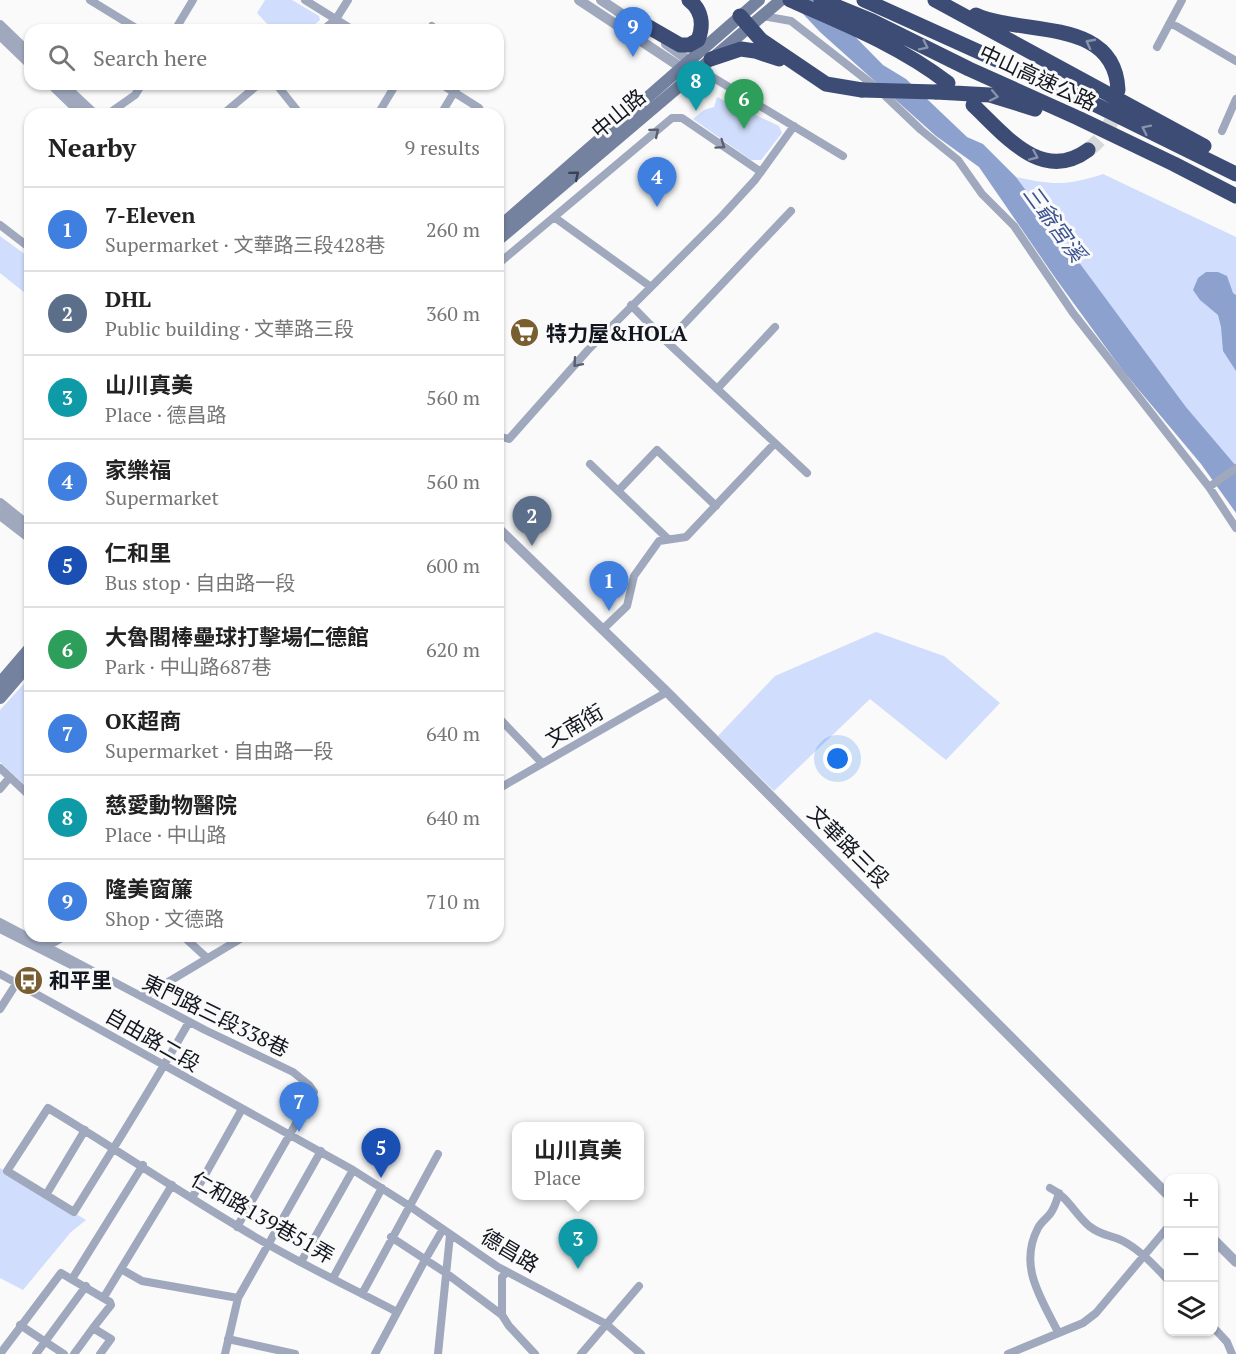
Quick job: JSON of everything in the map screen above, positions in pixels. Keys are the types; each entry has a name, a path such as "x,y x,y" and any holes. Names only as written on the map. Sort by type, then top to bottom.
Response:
{"highway":[{"path":"626,17 676,43 689,45 698,40 701,24 697,8 689,0"},
{"path":"696,0 706,20 697,61 738,49 752,50 777,58 826,84 862,90 942,88 990,95 1031,107 1236,204"},
{"path":"789,0 869,27 901,51 942,88"},
{"name":"中山高速公路","path":"821,0 869,27 969,69 1174,164 1236,196"},
{"path":"935,0 1236,163"},
{"path":"942,0 992,21 1066,34 1090,42 1104,52 1112,62 1119,90"},
{"name":"中山高速公路","path":"871,3 1088,101 1236,174"},
{"path":"745,21 761,40 826,84"},
{"path":"974,105 1011,141 1035,157 1050,161 1064,160 1079,156 1088,150"}],"main road":[{"name":"中山路","path":"504,223 745,21 759,0"},
{"name":"中山路","path":"745,21 763,16 777,3"},
{"name":"中山路","path":"504,235 697,61"},
{"path":"0,683 24,655"},
{"path":"0,698 24,670"}],"street":[{"path":"90,0 129,24"},
{"path":"179,24 194,0"},
{"path":"305,0 344,24"},
{"path":"330,24 348,0"},
{"path":"579,0 697,61"},
{"path":"601,0 843,156"},
{"path":"1157,47 1182,0"},
{"path":"763,16 791,21 877,88 921,130 958,160 982,194 1014,226 1073,313 1211,485 1236,528"},
{"path":"1169,24 1193,35 1236,61"},
{"path":"0,25 24,48"},
{"path":"0,35 24,58"},
{"path":"57,90 76,108"},
{"path":"68,90 88,108"},
{"path":"117,108 135,95 138,90"},
{"path":"230,108 252,90"},
{"path":"281,90 295,108"},
{"path":"382,108 392,90"},
{"path":"451,90 479,108"},
{"path":"445,108 454,92"},
{"path":"1222,130 1236,99"},
{"path":"504,259 672,118 682,118 761,172"},
{"path":"504,438 509,439 588,350 722,216 761,172 794,126"},
{"path":"667,342 791,211"},
{"path":"554,217 651,287"},
{"path":"0,225 24,243"},
{"path":"631,305 667,342 807,473"},
{"path":"717,389 775,327"},
{"path":"602,630 627,606 634,576 658,541 686,537 775,443"},
{"path":"618,492 657,450 716,506"},
{"path":"590,464 668,539"},
{"path":"1211,485 1236,468"},
{"path":"0,503 24,522"},
{"path":"0,515 24,533"},
{"name":"文華路三段","path":"504,534 667,692 1164,1191"},
{"name":"文南街","path":"504,786 667,692"},
{"path":"504,723 542,764"},
{"path":"0,768 24,791"},
{"path":"0,789 9,777"},
{"path":"0,922 24,934"},
{"name":"東門路三段338巷","path":"0,929 24,941"},
{"name":"東門路三段338巷","path":"26,942 293,1072 314,1092 289,1135"},
{"path":"40,942 143,997 235,942"},
{"path":"48,946 55,942"},
{"path":"190,942 207,958"},
{"name":"自由路二段","path":"0,974 321,1151 382,1188"},
{"path":"0,1009 16,984"},
{"path":"85,1130 46,1195 74,1212 189,1022"},
{"name":"仁和路139巷51弄","path":"46,1195 8,1171 48,1108 143,1165 237,1227 397,1312"},
{"path":"192,1198 242,1109"},
{"path":"237,1227 289,1135"},
{"path":"225,1354 238,1298 321,1151"},
{"path":"362,1294 408,1205 438,1154"},
{"path":"72,1279 143,1165"},
{"path":"301,1262 352,1170"},
{"path":"104,1297 172,1185"},
{"path":"333,1278 382,1188"},
{"name":"德昌路","path":"382,1188 507,1272 606,1324 641,1354"},
{"path":"1050,1188 1059,1193 1089,1225 1103,1236 1122,1241 1151,1261 1164,1276"},
{"path":"1058,1332 1032,1279 1030,1259 1036,1230 1052,1212 1059,1193"},
{"path":"1008,1354 1083,1323 1096,1313 1167,1228"},
{"path":"375,1354 424,1260 447,1232"},
{"path":"438,1354 446,1273 447,1232"},
{"path":"392,1237 446,1273 502,1315 535,1354"},
{"path":"1218,1244 1236,1262"},
{"path":"121,1269 142,1281 238,1298"},
{"path":"502,1315 502,1277 507,1272"},
{"path":"0,1353 61,1273 104,1297 111,1305 74,1354"},
{"path":"36,1354 86,1286"},
{"path":"581,1354 639,1286"},
{"path":"20,1325 64,1354"},
{"path":"93,1328 111,1339 100,1354"},
{"path":"1218,1332 1227,1342 1232,1354"},
{"path":"228,1339 295,1354"}],"shaded area":[{"path":"265,0 292,0 319,16 320,20 315,24 267,24 257,13"},
{"path":"790,0 819,0 883,65 906,79 967,137 983,144 1016,177 1186,407 1236,466 1236,513 1201,464 1123,371 979,167 936,136 820,32"},
{"path":"717,97 779,126 782,133 761,160 751,160 693,119 704,110 714,107"},
{"path":"1103,174 1236,237 1236,467 1186,407 1016,177 1039,182 1060,183 1080,181"},
{"path":"0,236 24,254 24,292 0,273"},
{"path":"1206,272 1218,272 1227,276 1233,293 1236,295 1236,371 1223,351 1218,315 1200,300 1193,290 1198,278"},
{"path":"876,632 944,656 1000,703 946,760 870,699 774,791 718,736 775,676"},
{"path":"24,684 24,784 0,762 0,710"},
{"path":"0,1168 86,1220 71,1232 23,1290 0,1278"}],"tunnel":[{"path":"1088,150 1107,130 1117,103"}],"place":[{"name":"隆美窗簾","path":"633,57"},
{"name":"慈愛動物醫院","path":"696,111"},
{"name":"大魯閣棒壘球打擊場仁德館","path":"744,129"},
{"name":"家樂福","path":"657,207"},
{"name":"特力屋&HOLA","path":"525,333"},
{"name":"DHL","path":"532,546"},
{"name":"7-Eleven","path":"609,611"},
{"name":"和平里","path":"28,980"},
{"name":"OK超商","path":"299,1132"},
{"name":"仁和里","path":"381,1178"},
{"name":"山川真美","path":"578,1269"}],"water label":[{"name":"三爺宮溪","path":"1055,223"}]}
